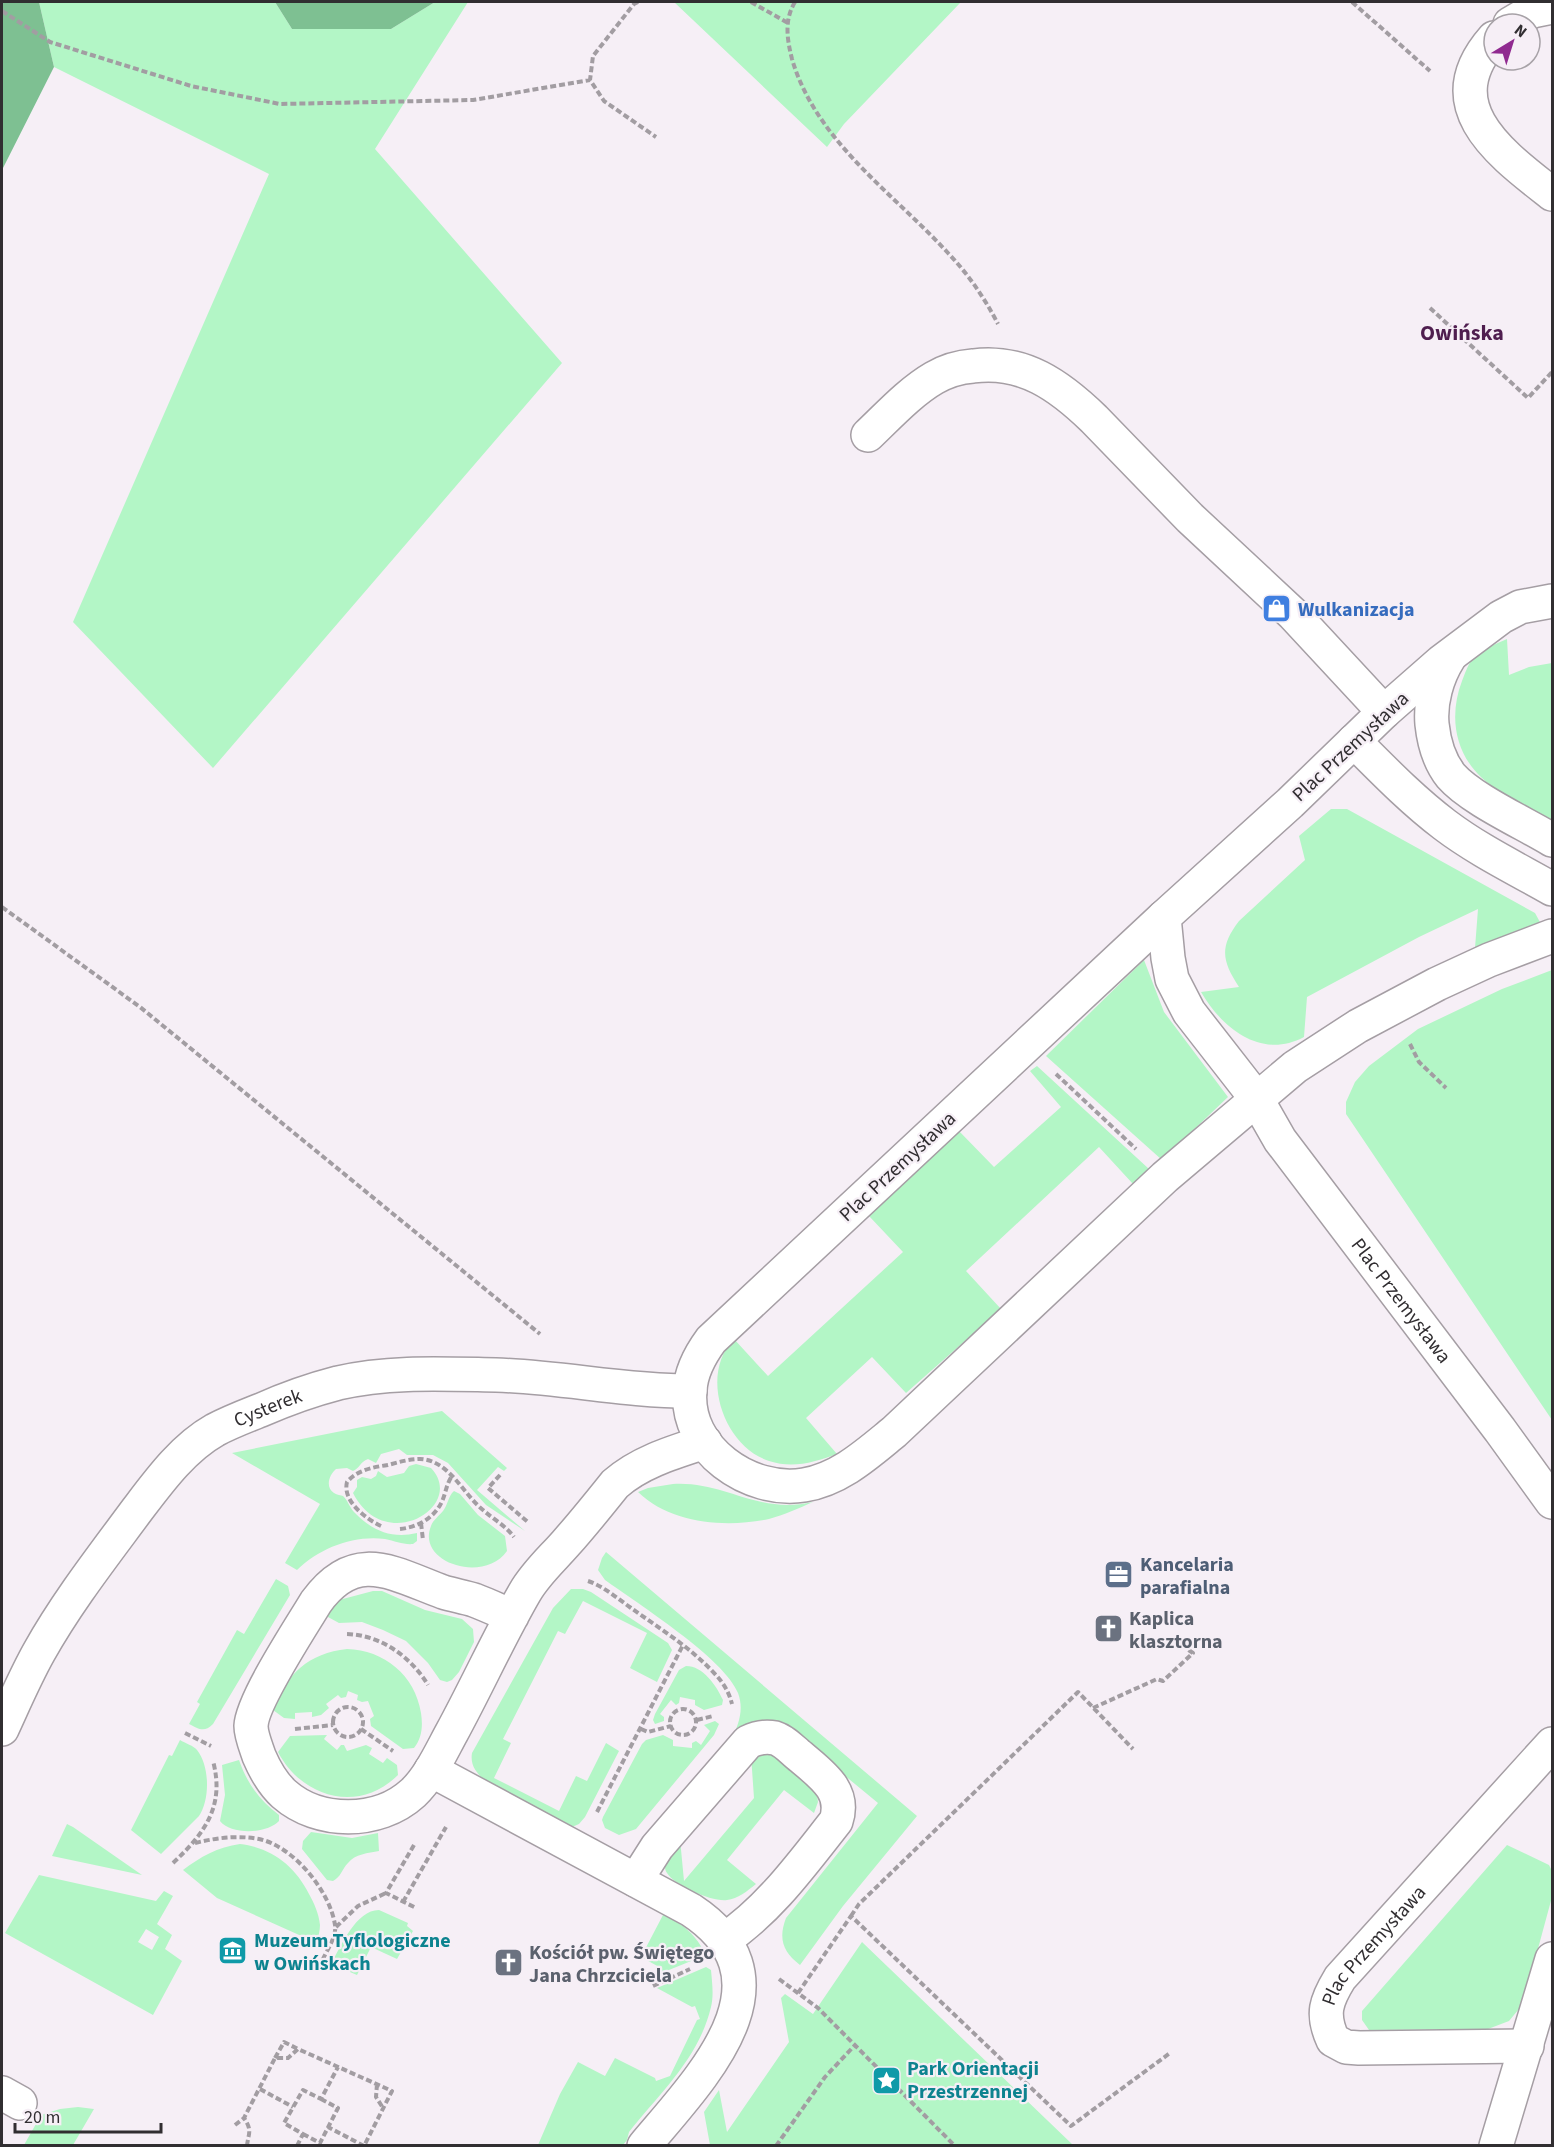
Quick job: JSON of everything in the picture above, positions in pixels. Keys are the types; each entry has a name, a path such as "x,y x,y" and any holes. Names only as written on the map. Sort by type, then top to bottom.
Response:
{"street":[{"path":"1530,12 1552,7"},
{"path":"1482,54 1472,72 1469,94 1475,117 1515,164 1552,194"},
{"path":"868,435 920,388 951,370 975,365 1012,366 1046,380 1078,404 1190,518 1293,614 1384,712"},
{"name":"Plac Przemysława","path":"1552,601 1520,607 1501,617 1452,654 1384,712 1290,803 1164,917 726,1325 701,1354 693,1371 690,1408 705,1442 718,1459 733,1470 777,1486 803,1485 824,1480 840,1472 894,1432 1165,1177 1256,1098 1312,1055 1358,1026 1467,970 1552,936"},
{"path":"1452,654 1441,675 1432,704 1433,734 1443,763 1451,776 1467,790 1552,840"},
{"path":"1354,741 1446,826 1552,889"},
{"name":"Plac Przemysława","path":"1164,917 1172,979 1188,1012 1256,1098 1280,1140 1552,1502"},
{"name":"Cysterek","path":"2,1729 40,1650 90,1574 172,1466 214,1430 294,1396 339,1383 409,1375 520,1377 621,1388 690,1391"},
{"path":"512,1616 473,1600 376,1568 341,1575 327,1587 256,1705 251,1726 265,1771 284,1794 309,1810 335,1817 364,1816 389,1809 413,1793 431,1770 526,1590 542,1569 624,1476 648,1463 705,1442"},
{"path":"636,1880 657,1847 748,1742 764,1737 780,1740 830,1783 838,1801 839,1811 836,1821 754,1918 730,1951"},
{"name":"Plac Przemysława","path":"1527,2046 1346,2047 1334,2040 1325,2019 1327,2003 1340,1977 1552,1743"},
{"path":"431,1770 636,1880 707,1921 730,1951 740,1989 736,2012 721,2046 690,2093 644,2145"},
{"path":"1496,2145 1552,1959"}],"path":[{"path":"638,2 593,56 590,80 604,101 656,137"},
{"path":"751,2 788,23"},
{"path":"795,2 788,23 787,40 798,80 819,116 858,164 947,252 973,282 1005,337 1012,366"},
{"path":"1352,2 1391,39 1439,79 1460,92 1469,94"},
{"path":"2,11 50,42 191,86 280,104 473,100 590,80"},
{"path":"1430,308 1528,398 1552,372"},
{"path":"2,907 140,1007 540,1334 550,1344 555,1355 555,1381"},
{"path":"1029,1043 1046,1065 1165,1177"},
{"path":"1419,1062 1446,1088"},
{"path":"388,1528 373,1522 355,1506 346,1489 349,1479 372,1468 417,1459 436,1464 452,1476 470,1498 511,1532 518,1542"},
{"path":"500,1474 488,1488 530,1523"},
{"path":"395,1529 410,1528 429,1519 438,1508 452,1476"},
{"path":"584,1580 606,1590 703,1662 722,1682 730,1698 732,1713"},
{"path":"301,1627 321,1636 352,1635 366,1637 388,1645 408,1660 444,1709 459,1719"},
{"path":"594,1818 683,1646"},
{"path":"1094,1708 1157,1679 1163,1681 1193,1653 1187,1649"},
{"path":"798,1993 860,1904 1078,1692 1133,1749"},
{"path":"344,1707 355,1708 363,1720 358,1733 349,1737 340,1735 333,1728 333,1717 344,1707"},
{"path":"689,1710 695,1716 696,1725 688,1734 680,1735 671,1726 672,1717 677,1711 689,1710"},
{"path":"641,1729 648,1732 671,1726"},
{"path":"185,1732 211,1746 217,1736"},
{"path":"173,1863 204,1831 215,1801 217,1785 212,1758"},
{"path":"403,1902 451,1819"},
{"path":"194,1843 227,1837 243,1837 270,1842 283,1849 295,1858 317,1884 336,1927"},
{"path":"323,1959 336,1927 358,1906 386,1893 416,1842"},
{"path":"386,1893 416,1908"},
{"path":"851,1916 1071,2126 1170,2053"},
{"path":"653,1986 730,1951 765,1971 818,2008 955,2145"},
{"path":"235,2126 244,2118 284,2042 392,2091 364,2145 328,2127"},
{"path":"776,2145 825,2078 855,2045"},
{"path":"275,2058 288,2058 297,2049"},
{"path":"321,2099 338,2067"},
{"path":"377,2084 376,2097 383,2108"},
{"path":"260,2089 293,2107"},
{"path":"303,2090 321,2099 338,2108 320,2143 284,2123 303,2090"},
{"path":"244,2118 250,2133 247,2145"},
{"path":"297,2145 303,2134"},
{"path":"947,2145 950,2141"}],"green space":[{"path":"2,2 39,2 54,67 2,170"},
{"path":"39,2 275,2 292,29 391,29 435,2 468,2 375,149 562,363 213,768 73,622 269,174 54,67"},
{"path":"275,2 435,2 391,29 292,29"},
{"path":"674,2 961,2 844,124 827,147"},
{"path":"1507,639 1509,675 1529,667 1552,663 1552,820 1506,796 1482,778 1465,757 1460,745 1455,720 1456,707 1462,681 1469,665 1484,650"},
{"path":"1331,809 1347,809 1535,913 1541,924 1475,948 1478,909 1419,937 1307,997 1304,1037 1288,1043 1273,1045 1258,1042 1244,1037 1231,1028 1201,992 1239,987 1226,962 1228,939 1239,921 1305,860 1299,836"},
{"path":"1144,960 1164,1012 1228,1097 1162,1160 1046,1056"},
{"path":"1552,970 1552,1420 1346,1114 1346,1102 1355,1082 1369,1066 1418,1029 1502,989"},
{"path":"1037,1066 1149,1169 1133,1184 1099,1147 966,1271 1001,1309 906,1393 872,1357 806,1418 837,1454 812,1462 787,1464 769,1461 753,1453 739,1441 728,1425 721,1408 718,1371 724,1354 734,1339 768,1376 903,1252 869,1216 959,1131 994,1167 1061,1107 1030,1071"},
{"path":"442,1411 507,1468 504,1471 498,1467 477,1490 525,1531 486,1505 448,1463 433,1455 407,1455 399,1449 381,1454 376,1463 365,1460 353,1471 347,1468 336,1469 331,1474 329,1484 335,1494 343,1496 354,1512 375,1529 399,1535 417,1533 417,1541 410,1544 373,1538 349,1541 316,1555 297,1570 285,1563 320,1504 232,1453"},
{"path":"416,1464 431,1468 439,1483 438,1497 431,1509 418,1518 401,1523 384,1521 367,1512 353,1493 357,1487 357,1480 362,1477 371,1479 378,1471 387,1477 404,1473 409,1466"},
{"path":"673,1484 709,1487 775,1504 793,1505 813,1502 769,1519 717,1523 683,1517 666,1511 651,1503 638,1492"},
{"path":"454,1491 460,1494 478,1515 505,1536 507,1551 497,1561 483,1566 455,1565 442,1559 433,1550 429,1539 431,1526 445,1509"},
{"path":"606,1552 917,1816 843,1906 800,1965 786,1950 782,1939 786,1918 878,1803 787,1728 732,1738 739,1722 741,1705 738,1693 730,1679 679,1632 605,1580 598,1570"},
{"path":"276,1579 288,1586 290,1595 213,1724 210,1727 199,1729 189,1724 200,1704 197,1702 237,1630 244,1634"},
{"path":"571,1589 591,1592 668,1643 672,1650 657,1682 630,1668 647,1633 583,1601 565,1634 558,1631 503,1739 511,1743 494,1778 559,1811 576,1776 587,1781 606,1743 619,1751 585,1817 579,1824 572,1827 484,1780 474,1768 472,1761 472,1753 553,1608"},
{"path":"373,1591 382,1591 425,1610 462,1619 473,1629 474,1642 459,1672 452,1680 447,1682 440,1680 428,1663 406,1641 362,1622 339,1623 328,1617 327,1613 339,1600"},
{"path":"347,1649 373,1654 396,1667 405,1676 418,1699 421,1713 421,1732 414,1748 403,1749 371,1726 370,1719 374,1716 368,1701 357,1700 358,1695 348,1691 346,1697 341,1698 338,1695 326,1704 329,1708 321,1715 312,1717 312,1712 295,1713 295,1719 284,1718 273,1710 285,1686 301,1668 321,1655"},
{"path":"686,1666 698,1669 708,1677 723,1700 722,1705 704,1710 695,1705 695,1700 680,1697 679,1703 676,1705 671,1700 660,1714 664,1717 664,1721 655,1724 653,1720 655,1714 679,1670"},
{"path":"715,1721 719,1724 714,1735 636,1829 619,1835 605,1828 603,1817 646,1740 663,1735 673,1740 673,1746 692,1748 692,1743 696,1741 701,1745 710,1731 704,1725"},
{"path":"327,1735 324,1739 337,1750 341,1745 344,1745 347,1751 366,1745 372,1748 369,1754 383,1763 387,1758 397,1765 398,1775 383,1787 366,1794 349,1797 316,1790 288,1768 278,1752 290,1736"},
{"path":"180,1740 196,1749 201,1757 206,1774 207,1792 199,1816 161,1854 131,1830 169,1755 172,1756"},
{"path":"769,1750 816,1790 818,1802 814,1813 784,1790 727,1860 756,1884 739,1896 727,1900 712,1898 694,1892 671,1878 666,1871 665,1859 680,1839 684,1881 754,1798 751,1755"},
{"path":"239,1760 255,1790 279,1815 279,1821 273,1825 258,1830 240,1831 225,1826 220,1821 225,1795 222,1765"},
{"path":"67,1824 73,1827 142,1875 52,1856"},
{"path":"311,1832 352,1838 378,1833 379,1851 354,1858 336,1879 327,1880 302,1849 303,1841"},
{"path":"240,1844 272,1854 297,1875 317,1913 320,1925 317,1943 217,1898 183,1870 210,1853"},
{"path":"1507,1845 1549,1865 1552,1871 1552,1897 1523,2004 1509,2021 1488,2029 1369,2030 1362,2020 1362,2011"},
{"path":"39,1875 156,1901 164,1891 173,1896 157,1924 172,1935 165,1949 182,1961 153,2015 5,1933","holes":["146,1929 159,1937 152,1950 138,1942"]},
{"path":"379,1910 408,1923 407,1926 413,1931 397,1959 371,1947 357,1975 331,1964 356,1922 363,1916"},
{"path":"663,1915 689,1931 706,1955 659,1974 661,1968 641,1957"},
{"name":"Park Orientacji Przestrzennej","path":"862,1942 1073,2145 710,2145 704,2112 719,2090 727,2132 789,2042 781,1998 785,1994 813,2014"},
{"path":"706,1967 711,1970 712,2002 697,2043 677,2074 629,2132 623,2145 538,2145 560,2094 578,2062 605,2076 615,2058 655,2078 656,2081 670,2076 697,2020 700,2019 695,2006 692,2007 657,1988"},
{"path":"78,2107 94,2109 73,2145 24,2145 41,2115 60,2109"}],"place":[{"name":"Wulkanizacja","path":"1277,609"},
{"name":"Kancelaria parafialna","path":"1119,1575"},
{"name":"Kaplica klasztorna","path":"1108,1629"},
{"name":"Muzeum Tyflologiczne w Owińskach","path":"233,1951"},
{"name":"Kościół pw. Świętego Jana Chrzciciela","path":"508,1963"},
{"name":"Park Orientacji Przestrzennej","path":"886,2080"}],"district":[{"name":"Owińska","path":"1462,332"}]}
